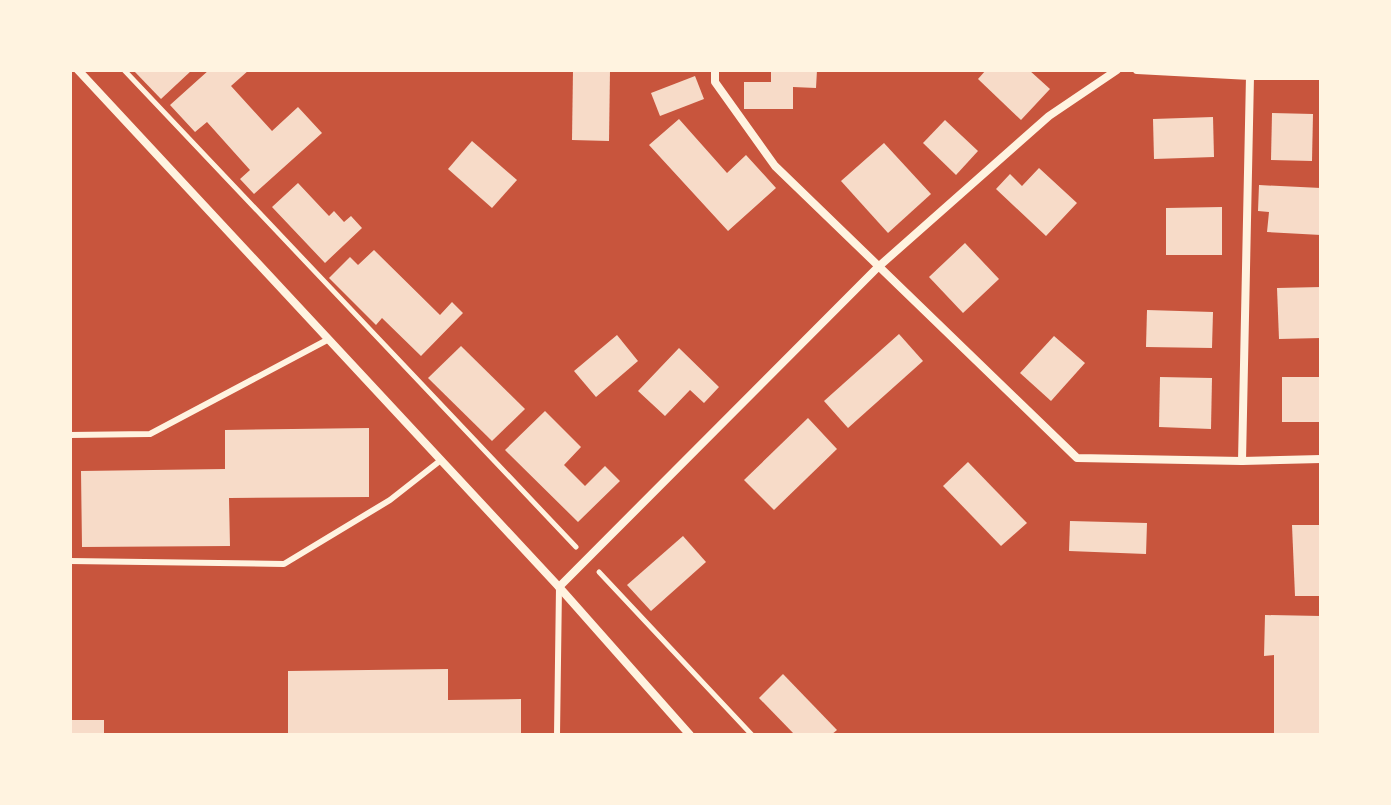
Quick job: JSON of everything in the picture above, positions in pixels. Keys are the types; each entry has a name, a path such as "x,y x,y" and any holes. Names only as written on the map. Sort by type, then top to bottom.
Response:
{"street":[{"path":"78,70 559,587 690,735"},
{"path":"715,70 715,82 775,166 877,268 1077,458 1321,459"},
{"path":"559,587 877,268 1049,116 1117,70"},
{"path":"1137,70 1321,76"},
{"path":"1242,461 1250,76"}],"lane":[{"path":"70,435 150,434 329,339"},
{"path":"70,561 284,564 390,500 441,460"},
{"path":"557,735 559,587"}],"path":[{"path":"124,70 752,735"}],"building":[{"path":"192,70 161,99 135,72"},
{"path":"209,70 249,70 231,86 272,131 298,107 322,133 254,194 240,179 250,170 207,122 195,132 170,105"},
{"path":"573,70 610,70 609,141 572,140"},
{"path":"771,70 817,70 816,88 793,87 793,109 744,109 744,82 771,82"},
{"path":"986,70 1029,70 1050,89 1021,120 978,79"},
{"path":"695,76 704,99 660,116 651,93"},
{"path":"1272,113 1313,114 1312,161 1271,160"},
{"path":"1213,117 1214,157 1154,159 1153,119"},
{"path":"679,119 727,173 746,155 776,188 728,231 649,145"},
{"path":"945,120 978,151 956,175 923,143"},
{"path":"472,141 517,180 492,208 448,169"},
{"path":"884,143 931,194 888,233 841,181"},
{"path":"1039,168 1077,203 1046,236 996,189 1010,174 1022,186"},
{"path":"298,183 329,216 334,211 344,222 351,216 362,228 325,263 272,207"},
{"path":"1259,185 1321,188 1321,235 1267,232 1269,212 1258,211"},
{"path":"1222,207 1222,255 1166,255 1166,208"},
{"path":"965,243 999,279 963,313 929,277"},
{"path":"374,250 440,315 452,302 463,313 421,356 382,318 376,325 329,278 350,257 358,265"},
{"path":"1321,287 1321,338 1279,339 1277,288"},
{"path":"1147,310 1213,312 1212,348 1146,347"},
{"path":"899,334 923,361 848,428 824,401"},
{"path":"617,335 638,361 596,397 574,371"},
{"path":"1054,336 1085,363 1051,401 1020,373"},
{"path":"461,346 525,409 492,441 428,378"},
{"path":"679,348 719,387 704,403 690,390 665,416 638,391"},
{"path":"1160,377 1212,378 1211,429 1159,427"},
{"path":"1282,377 1321,377 1321,422 1282,422"},
{"path":"545,411 581,447 564,465 585,486 605,466 620,481 578,522 505,450"},
{"path":"808,418 837,449 774,510 744,480"},
{"path":"369,428 369,497 229,498 230,546 82,547 81,471 225,469 225,430"},
{"path":"968,462 1027,523 1001,546 943,486"},
{"path":"1070,521 1147,523 1146,554 1069,551"},
{"path":"1292,525 1321,525 1321,596 1295,596"},
{"path":"683,536 706,562 651,611 627,585"},
{"path":"1265,615 1321,616 1321,735 1274,735 1274,655 1264,656"},
{"path":"448,669 448,700 521,699 521,735 288,735 288,671"},
{"path":"783,674 837,730 831,735 795,735 759,698"},
{"path":"70,720 104,720 104,735 70,735"}]}
